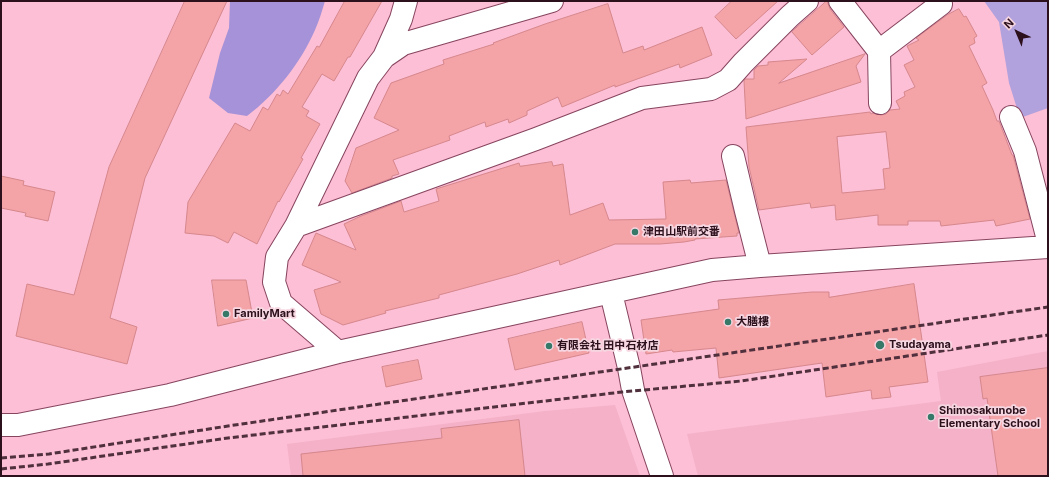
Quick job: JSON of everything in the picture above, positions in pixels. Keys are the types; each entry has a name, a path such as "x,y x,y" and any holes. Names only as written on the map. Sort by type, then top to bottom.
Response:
{"street":[{"path":"338,352 281,303 274,282 277,257 296,226 368,78 384,57 401,19 406,1"},
{"path":"384,57 403,44 549,1"},
{"path":"296,226 536,139 642,98 728,87 743,63 785,8 808,1"},
{"path":"840,1 878,51 880,103"},
{"path":"878,51 941,4"},
{"path":"1011,117 1025,151 1048,240"},
{"path":"733,156 760,266"},
{"path":"1,425 18,424 170,395 338,352 712,270 1048,247"},
{"path":"611,292 633,390 662,476"}],"shaded area":[{"path":"230,1 325,1 309,43 295,66 268,98 247,116 228,113 209,98 220,53 229,28"},
{"path":"984,1 1048,1 1048,108 1020,118 1009,83 999,22"},
{"name":"Shimosakunobe Elementary School","path":"1048,351 1048,476 698,476 687,434 941,401 937,372"},
{"path":"615,405 640,476 291,476 287,444 545,411"}],"building":[{"path":"185,1 227,1 145,178 110,318 137,327 127,364 16,336 27,284 74,295 109,167"},
{"path":"345,1 382,1 350,57 348,57 334,81 322,74 302,107 309,111 306,116 320,124 301,158 303,159 279,202 278,201 257,244 234,232 228,243 214,236 185,233 188,202 235,123 250,131 263,107 268,110 277,94 280,96 283,90 288,94 317,46 319,47"},
{"path":"732,1 778,1 736,39 715,17"},
{"path":"827,1 830,9 844,27 812,55 792,32"},
{"path":"608,4 623,53 643,46 644,50 702,27 712,55 680,68 679,64 615,87 615,85 562,107 558,97 527,111 527,115 509,123 508,119 486,127 485,122 449,136 450,140 393,160 399,174 352,193 345,181 356,148 399,130 374,118 391,83 444,64 443,60 494,44 493,43 545,24"},
{"path":"959,9 964,17 966,16 977,36 974,38 975,43 969,46 987,83 982,86 1013,155 1030,219 996,226 994,220 941,226 940,221 908,221 908,225 878,225 878,215 836,220 835,205 811,208 810,203 759,210 749,167 746,127 870,112 871,114 881,115 886,114 890,110 900,109 896,101 905,96 904,92 915,87 904,65 914,60 907,46 919,40 916,38 947,15","holes":["886,132 890,168 883,169 885,189 842,193 837,137"]},
{"path":"865,54 856,66 861,82 746,119 744,81 745,79 754,79 754,70 758,66 768,65 768,62 807,59 779,83"},
{"path":"552,162 553,166 563,164 570,215 603,203 609,220 666,219 663,182 690,180 691,183 726,180 739,233 737,233 737,236 695,239 684,242 660,244 615,244 560,265 559,260 517,274 439,295 439,298 385,311 386,313 343,325 321,314 314,290 341,282 302,265 316,233 356,250 344,224 361,216 401,201 404,212 439,201 436,189 519,163 520,166"},
{"path":"1,176 24,181 23,185 55,192 48,221 25,216 26,213 1,208"},
{"path":"212,280 246,280 253,318 218,326"},
{"path":"914,284 928,382 889,387 891,397 872,399 871,390 826,397 822,363 719,378 716,348 673,352 672,350 646,354 641,320 719,309 718,300 812,292 829,292 829,297"},
{"name":"有限会社 田中石材店","path":"582,322 589,353 515,370 508,339"},
{"path":"418,360 422,379 386,387 382,367"},
{"path":"1048,368 1048,476 998,476 987,398 983,399 980,377"},
{"path":"519,420 525,476 303,476 301,454 442,438 441,429"}],"railway":[{"path":"1,458 49,454 228,426 1048,307"},
{"path":"1,469 48,464 228,438 622,392 741,381 1048,335"}],"place":[{"name":"津田山駅前交番","path":"635,232"},
{"name":"FamilyMart","path":"226,314"},
{"name":"大膳樓","path":"728,322"},
{"name":"Tsudayama","path":"880,345"},
{"name":"有限会社 田中石材店","path":"549,346"},
{"name":"Shimosakunobe Elementary School","path":"931,417"}]}
